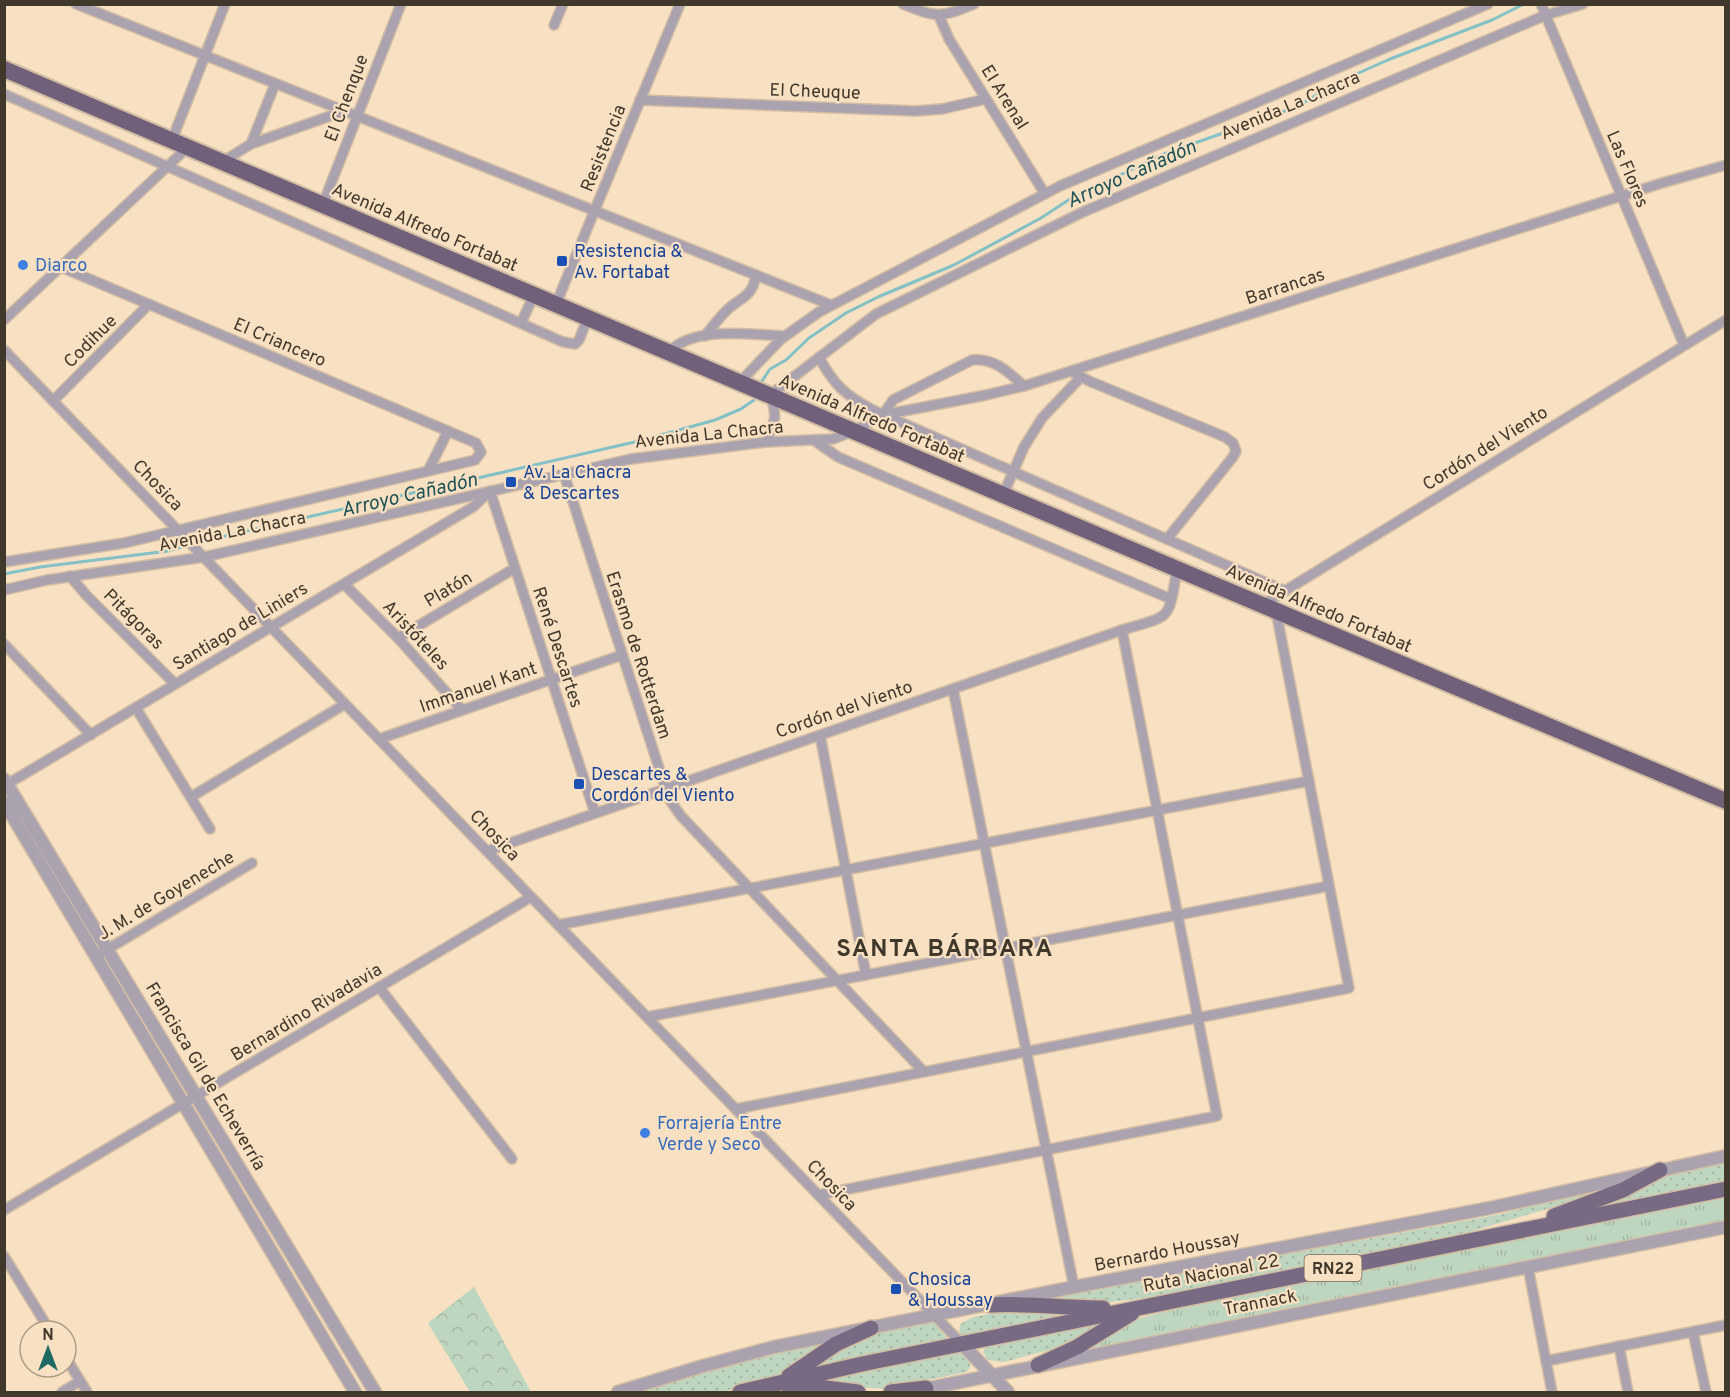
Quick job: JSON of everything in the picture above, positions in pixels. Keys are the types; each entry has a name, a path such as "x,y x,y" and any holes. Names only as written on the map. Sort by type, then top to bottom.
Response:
{"highway":[{"name":"Avenida Alfredo Fortabat","path":"4,69 1725,801"}],"main road":[{"path":"1509,1233 1606,1197 1660,1170"},
{"name":"Ruta Nacional 22","path":"742,1392 961,1343 1725,1189"},
{"path":"990,1305 1028,1303 1093,1308 1150,1305"},
{"path":"1038,1365 1077,1347 1150,1305"},
{"path":"767,1386 800,1369 836,1344 871,1328"},
{"path":"742,1392 807,1386 858,1392"},
{"path":"891,1392 926,1388"}],"street":[{"path":"76,4 831,305"},
{"path":"172,140 225,4"},
{"name":"El Chenque","path":"323,204 401,4"},
{"path":"554,25 563,4"},
{"name":"Resistencia","path":"556,304 680,4"},
{"path":"903,4 929,15 939,16 954,13 974,4"},
{"name":"Avenida La Chacra","path":"740,382 785,336 831,305 1046,194 1076,179 1488,4"},
{"name":"Las Flores","path":"1542,4 1684,345"},
{"name":"Avenida La Chacra","path":"770,395 876,314 1100,204 1546,15 1583,4"},
{"name":"El Arenal","path":"939,16 949,39 1046,194"},
{"path":"251,144 275,84"},
{"path":"4,94 563,342 575,344 588,318"},
{"name":"El Cheuque","path":"640,100 915,111 949,108 986,99"},
{"path":"222,162 251,144 344,111"},
{"path":"4,320 188,147"},
{"name":"Barrancas","path":"854,431 883,415 1024,386 1725,165"},
{"name":"El Criancero","path":"61,267 477,443 481,452"},
{"path":"705,336 728,310 749,294 754,288 756,275"},
{"path":"521,323 534,295"},
{"name":"Codihue","path":"53,401 149,304"},
{"name":"Cordón del Viento","path":"1269,608 1285,591 1725,320"},
{"path":"669,352 676,345 691,338 705,336 785,336"},
{"name":"Chosica","path":"4,350 961,1343"},
{"path":"819,357 827,372 842,390 883,415 1285,591"},
{"path":"883,415 894,400 972,360 983,359 995,363 1024,386"},
{"path":"1071,371 1225,437 1233,443 1236,451 1233,457 1167,539"},
{"path":"1003,495 1024,447 1042,418 1081,377"},
{"path":"766,442 775,422 776,410 770,395"},
{"path":"428,471 448,431"},
{"name":"Avenida La Chacra","path":"4,590 70,576 204,557 631,459 766,442 833,439 854,431"},
{"path":"815,441 838,457 1171,600"},
{"name":"Avenida La Chacra","path":"4,562 124,543 475,460 481,452"},
{"name":"Erasmo de Rotterdam","path":"564,474 665,789 681,816 924,1072"},
{"name":"René Descartes","path":"490,491 595,813"},
{"name":"Santiago de Liniers","path":"6,783 91,735 473,507 490,491"},
{"name":"Platón","path":"398,638 515,568"},
{"name":"Cordón del Viento","path":"487,851 1122,630 1163,618 1169,611 1177,569"},
{"name":"Pitágoras","path":"70,576 175,684"},
{"name":"Aristóteles","path":"344,584 398,638 462,710"},
{"path":"736,1109 1349,988 1309,781 1269,608"},
{"path":"818,1195 1217,1116 1122,630"},
{"path":"4,644 91,735"},
{"name":"Immanuel Kant","path":"379,739 622,655"},
{"path":"953,689 1074,1287"},
{"path":"190,797 345,704"},
{"path":"136,708 210,829"},
{"path":"820,735 866,975"},
{"path":"558,925 1309,781"},
{"name":"Francisca Gil de Echeverría","path":"6,783 375,1392"},
{"name":"Francisca Gil de Echeverría","path":"4,802 355,1392"},
{"name":"J. M. de Goyeneche","path":"96,956 252,863"},
{"path":"646,1017 1329,886"},
{"name":"Bernardino Rivadavia","path":"4,1210 531,897"},
{"path":"379,987 512,1159"},
{"name":"Bernardo Houssay","path":"618,1392 748,1354 1074,1287 1490,1208 1725,1156"},
{"name":"Trannack","path":"907,1392 1725,1227"},
{"path":"4,1256 43,1319"},
{"path":"1528,1267 1552,1392"},
{"path":"1546,1362 1725,1325"},
{"path":"1693,1332 1706,1392"},
{"path":"961,1343 1008,1392"},
{"path":"1619,1346 1628,1392"},
{"path":"338,1364 352,1356"},
{"path":"78,1378 87,1392"},
{"path":"62,1392 80,1381"}],"green space":[{"path":"1725,1160 1725,1183 1573,1213 1678,1172"},
{"path":"1625,1183 1609,1191 1462,1234 1144,1298 1086,1305 1038,1300 1502,1214 1557,1198"},
{"path":"1725,1197 1725,1222 1086,1351 1134,1320 1159,1313"},
{"path":"474,1287 531,1392 470,1392 428,1323"},
{"path":"1017,1309 1090,1312 963,1337 959,1334 960,1324 973,1317"},
{"path":"1112,1318 1060,1347 1004,1362 988,1360 983,1352 990,1345"},
{"path":"924,1322 934,1323 948,1339 798,1374 862,1336"},
{"path":"834,1341 785,1374 722,1392 635,1392 731,1364"},
{"path":"961,1351 970,1363 970,1368 966,1372 885,1389 799,1383"}],"waterway":[{"name":"Arroyo Cañadón","path":"762,381 770,369 786,360 809,338 846,313 954,265 1041,218 1070,199 1164,154 1299,106 1332,85 1390,59 1492,20 1524,4"},
{"name":"Arroyo Cañadón","path":"199,542 639,441 715,420 741,409 754,400"},
{"name":"Arroyo Cañadón","path":"4,574 40,567 168,551 182,547"}],"place":[{"name":"Resistencia & Av. Fortabat","path":"562,261"},
{"name":"Diarco","path":"23,265"},
{"name":"Av. La Chacra & Descartes","path":"511,482"},
{"name":"Descartes & Cordón del Viento","path":"579,784"},
{"name":"Forrajería Entre Verde y Seco","path":"645,1133"},
{"name":"Chosica & Houssay","path":"896,1289"}],"district":[{"name":"SANTA BÁRBARA","path":"945,948"}]}
